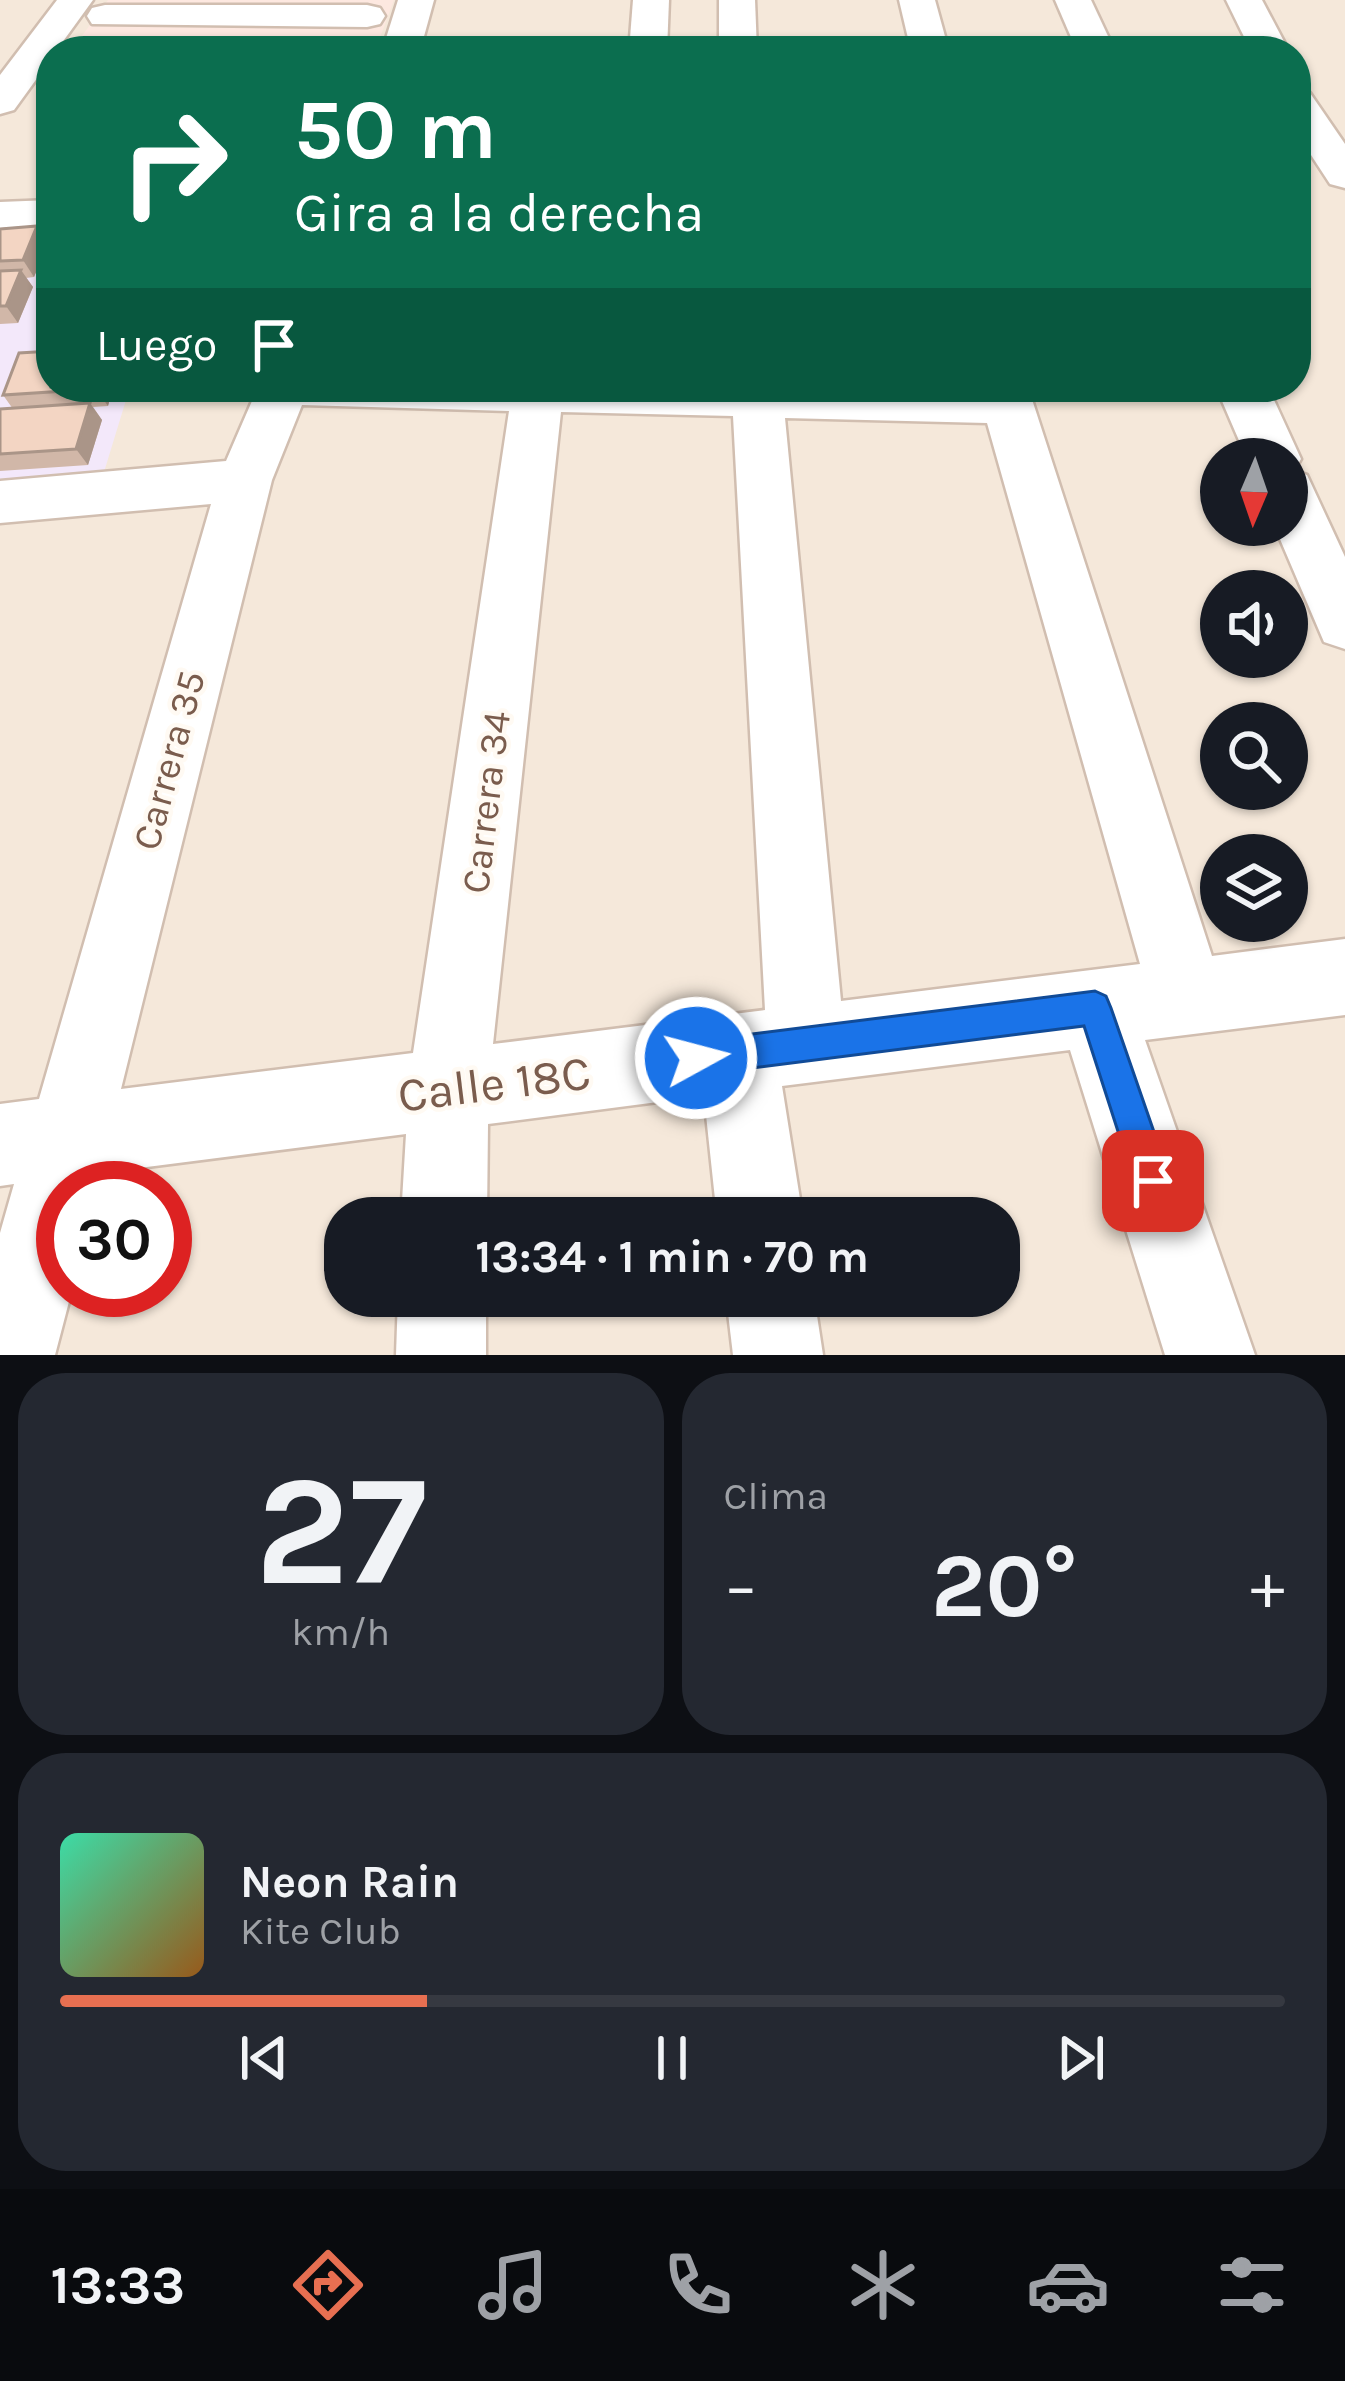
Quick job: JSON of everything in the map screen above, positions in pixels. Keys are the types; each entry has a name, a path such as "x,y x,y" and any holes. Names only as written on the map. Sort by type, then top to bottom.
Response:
{"street":[{"path":"405,36 416,0"},
{"path":"614,0 651,1 649,36"},
{"path":"737,0 738,36"},
{"path":"917,0 926,36"},
{"path":"1073,0 1089,36"},
{"path":"1244,0 1262,36"},
{"path":"61,36 90,8 269,28 360,30"},
{"path":"3,93 36,61"},
{"path":"3,93 36,91"},
{"path":"1311,102 1345,103"},
{"path":"1311,124 1345,175"},
{"path":"0,215 36,214"},
{"name":"Carrera 35","path":"10,1355 32,1141 245,480 278,402"},
{"name":"Carrera 34","path":"445,1197 448,1089 536,402"},
{"path":"757,402 772,1048 761,1197"},
{"path":"1006,402 1186,997"},
{"path":"1249,402 1265,438"},
{"path":"0,502 245,480"},
{"path":"1308,539 1345,624"},
{"name":"Calle 18C","path":"32,1141 1345,977"},
{"path":"1095,1008 1210,1355"},
{"path":"441,1355 442,1317"},
{"path":"773,1317 778,1355"}],"shaded area":[{"path":"0,0 1345,0 1345,1355 0,1355"},
{"path":"108,0 394,0 381,36 82,36"},
{"path":"36,231 36,402 125,402 104,472 0,481 0,232"}],"building":[{"path":"36,226 23,260 0,261 0,229"},
{"path":"21,270 6,306 0,306 0,271"},
{"path":"36,352 36,393 3,395 19,353"},
{"path":"90,403 76,449 0,454 0,409"}],"route":[{"path":"696,1058 1095,1008 1153,1181"}]}
